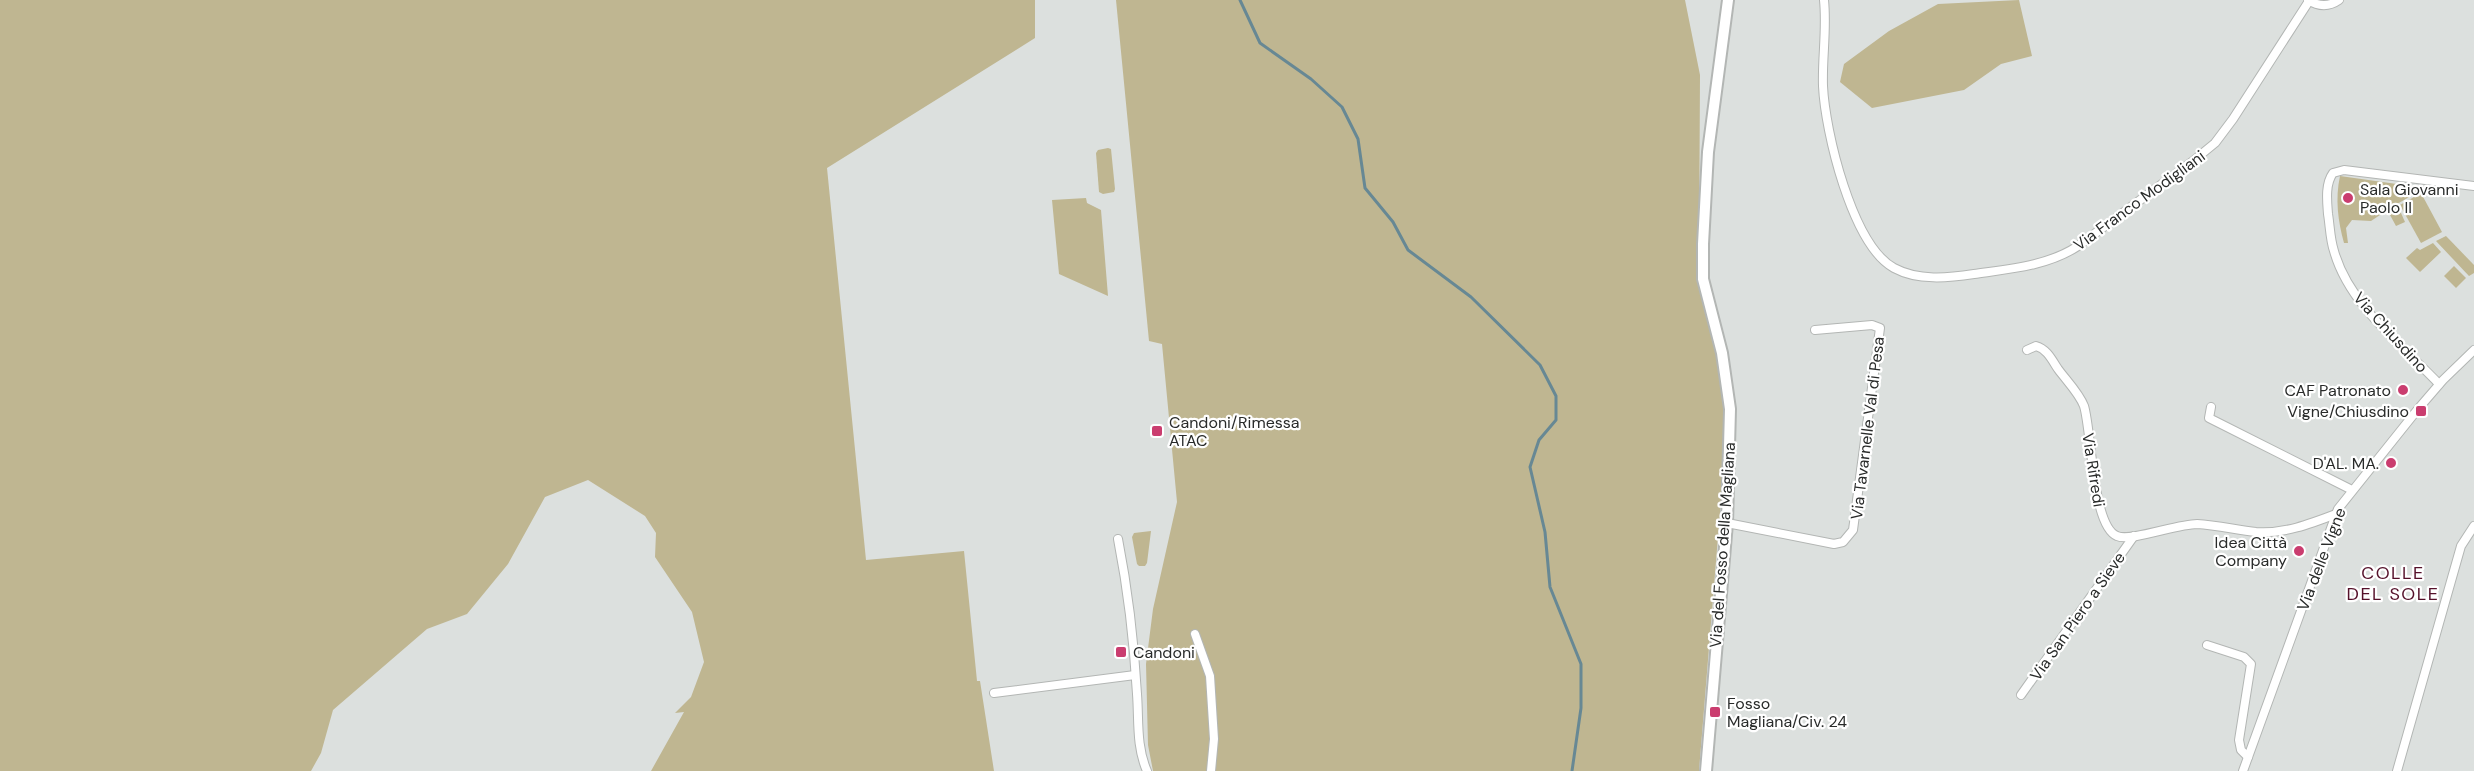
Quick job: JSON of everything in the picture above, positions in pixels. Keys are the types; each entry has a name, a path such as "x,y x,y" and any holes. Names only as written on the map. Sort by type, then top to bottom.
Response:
{"street":[{"name":"Via del Fosso della Magliana","path":"1706,771 1727,523 1730,409 1722,353 1703,279 1703,244 1708,152 1728,0"},
{"name":"Via Franco Modigliani","path":"1824,0 1825,107 1834,151 1853,211 1871,246 1886,262 1906,273 1938,277 2034,264 2064,254 2193,161 2224,132 2309,1"},
{"path":"2309,1 2326,6 2339,0"},
{"name":"Via Chiusdino","path":"2439,384 2375,318 2347,280 2332,242 2328,203 2329,182 2333,173 2344,171 2474,186"},
{"name":"Via Tavarnelle Val di Pesa","path":"1727,523 1834,544 1843,542 1853,530 1880,328 1872,325 1815,330"},
{"name":"Via Rifredi","path":"2028,350 2039,347 2046,352 2083,404 2103,522 2115,536 2134,536"},
{"name":"Via delle Vigne","path":"2243,771 2336,514 2352,490 2439,384 2474,350"},
{"path":"2211,407 2209,418 2352,490"},
{"path":"2134,536 2195,524 2257,532 2278,531 2301,527 2336,514"},
{"path":"2397,771 2461,546 2474,526"},
{"name":"Via San Piero a Sieve","path":"2021,695 2134,536"},
{"path":"1118,539 1125,577 1135,675 1137,729 1146,771"},
{"path":"1195,634 1210,676 1214,739 1211,771"},
{"path":"2207,645 2244,657 2252,664 2239,740 2241,750 2248,757"},
{"path":"994,693 1135,675"}],"shaded area":[{"path":"0,0 1035,0 1035,38 827,168 866,560 964,551 977,681 980,681 994,771 651,771 684,712 675,713 691,697 704,662 692,612 655,557 656,533 645,516 588,480 545,497 508,564 467,614 427,629 333,710 321,753 311,771 0,771"},
{"path":"1116,0 1685,0 1700,75 1699,263 1726,397 1726,438 1699,771 1153,771 1148,745 1146,664 1153,609 1177,502 1162,344 1149,341"},
{"path":"2019,0 2032,56 2001,64 1964,90 1872,108 1840,82 1844,64 1889,31 1938,4"},
{"path":"1111,149 1115,189 1114,192 1103,194 1099,192 1096,153 1098,150"},
{"path":"2340,176 2425,188 2397,204 2405,222 2396,226 2390,215 2383,213 2371,221 2352,220 2346,228 2348,243 2344,243 2338,210"},
{"path":"2421,193 2442,232 2421,243 2400,205"},
{"path":"1086,198 1087,203 1101,210 1108,296 1059,274 1052,200"},
{"path":"2446,236 2474,265 2474,273 2469,276 2436,241"},
{"path":"2433,243 2441,252 2420,272 2406,258 2417,248 2420,250"},
{"path":"2454,266 2466,278 2456,288 2444,276"},
{"path":"1151,531 1147,563 1145,566 1139,566 1132,537 1134,533"}],"waterway":[{"path":"1240,0 1260,43 1311,79 1342,107 1358,139 1365,188 1393,222 1408,250 1471,297 1540,365 1556,396 1556,420 1539,440 1530,467 1545,532 1550,587 1581,664 1581,708 1572,771"}],"place":[{"name":"Sala Giovanni Paolo II","path":"2348,198"},
{"name":"CAF Patronato","path":"2403,390"},
{"name":"Vigne/Chiusdino","path":"2421,411"},
{"name":"Candoni/Rimessa ATAC","path":"1157,431"},
{"name":"D'AL. MA.","path":"2391,463"},
{"name":"Idea Città Company","path":"2299,551"},
{"name":"Candoni","path":"1121,652"},
{"name":"Fosso Magliana/Civ. 24","path":"1715,712"}],"district":[{"name":"COLLE DEL SOLE","path":"2393,583"}]}
